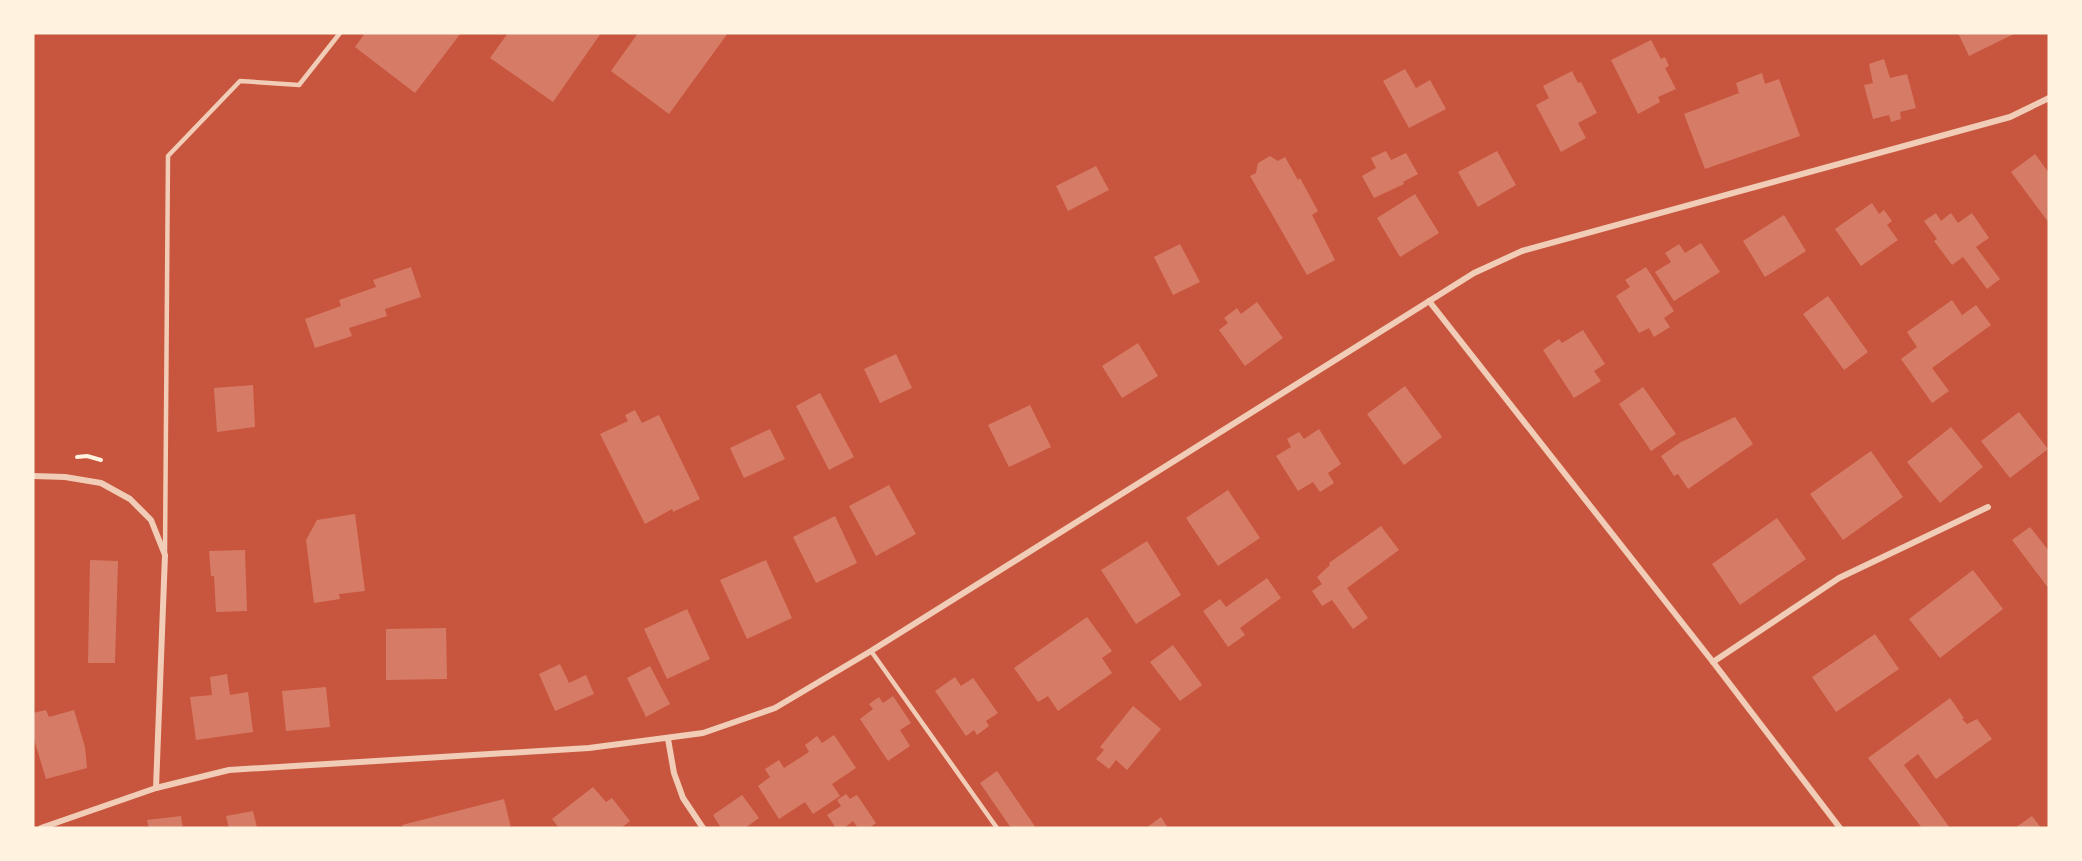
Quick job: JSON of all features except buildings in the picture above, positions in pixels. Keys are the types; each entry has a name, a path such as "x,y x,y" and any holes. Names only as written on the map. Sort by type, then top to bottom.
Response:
{"street":[{"path":"41,828 156,788 229,770 589,748 703,733 775,708 871,651 1474,273 1522,251 2010,117 2049,98"},
{"path":"1429,301 1713,662 1840,828"},
{"path":"33,476 65,477 101,483 130,499 151,520 165,555 156,788"},
{"path":"1713,662 1839,578 1988,507"},
{"path":"668,739 674,773 683,798 703,828"}],"lane":[{"path":"165,555 168,156 240,81 299,86 340,33"},
{"path":"871,651 997,828"}]}
